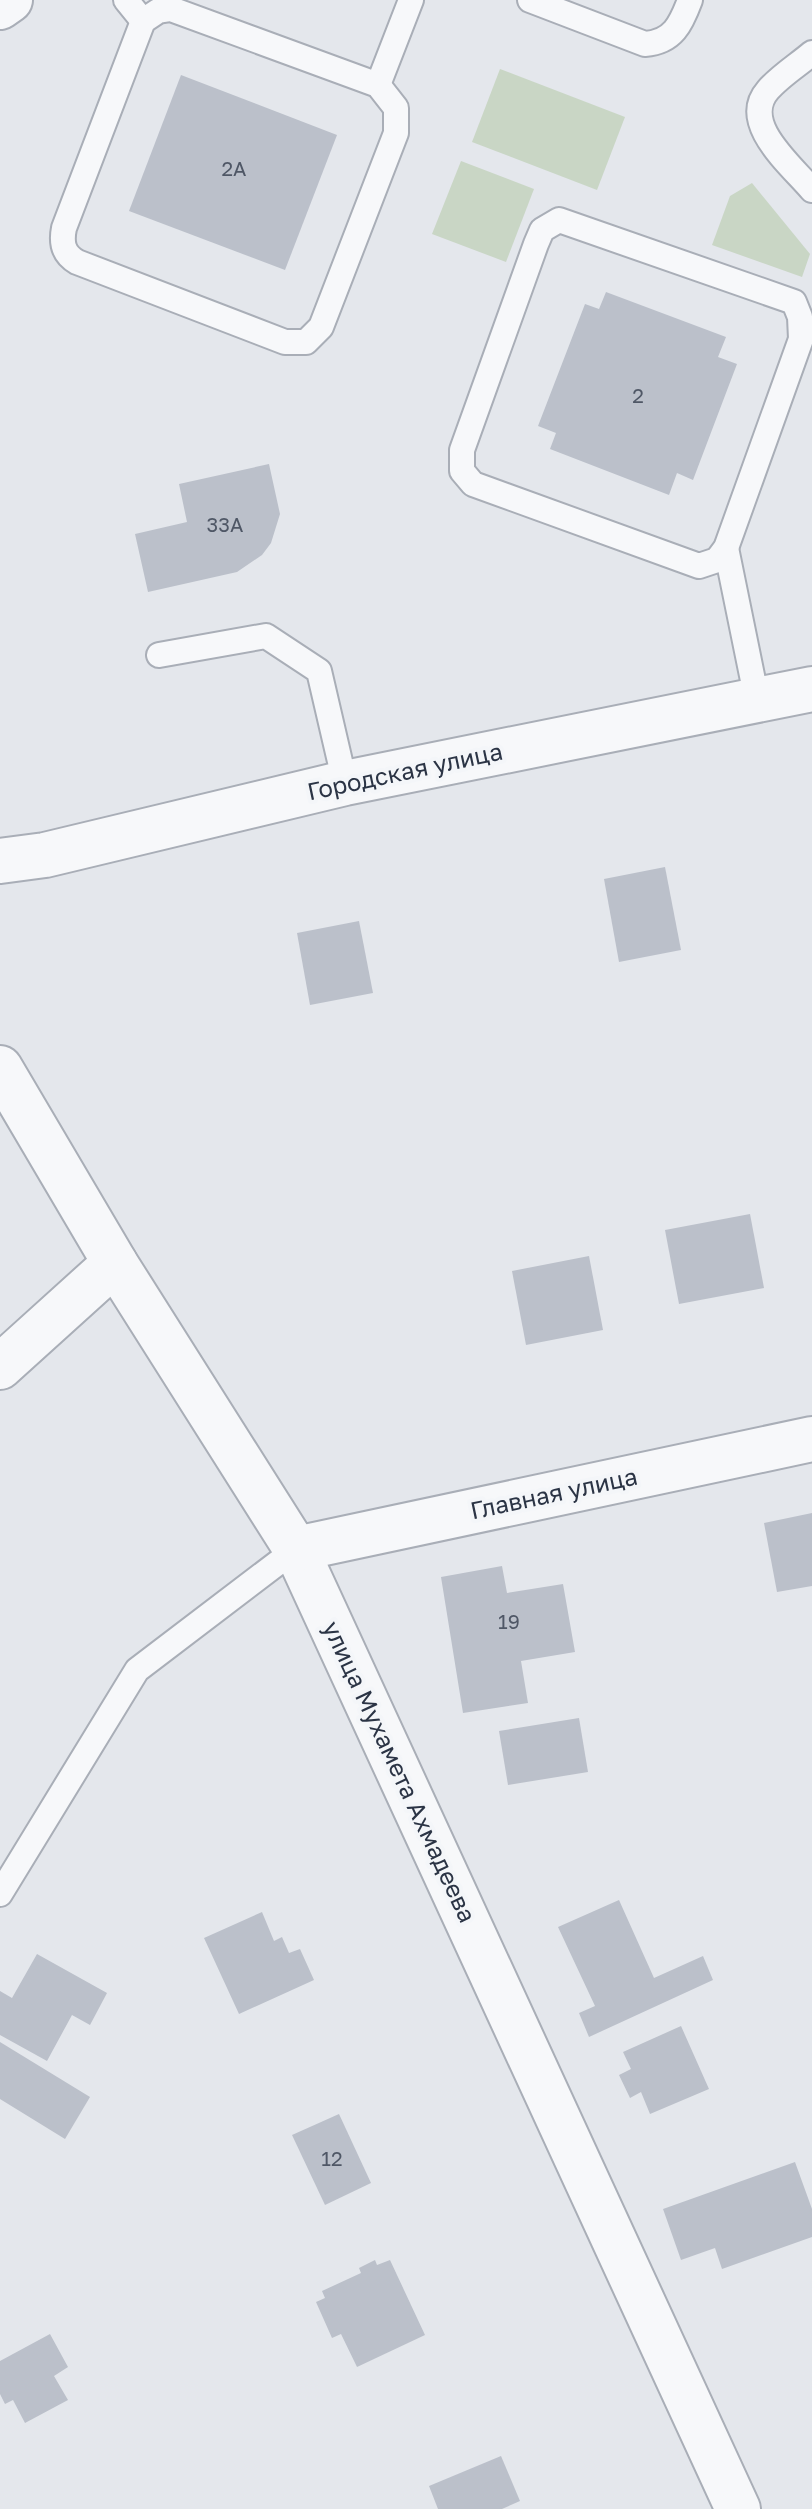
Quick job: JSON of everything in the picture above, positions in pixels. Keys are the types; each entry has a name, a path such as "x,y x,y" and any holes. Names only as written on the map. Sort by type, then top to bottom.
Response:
{"street":[{"path":"0,7 10,0"},
{"name":"Городская улица","path":"0,861 45,855 345,783 812,689"},
{"name":"улица Мухамета Ахмадеева","path":"0,1068 115,1263 296,1549 738,2509"},
{"path":"0,1367 115,1263"},
{"name":"Главная улица","path":"296,1549 812,1439"}],"lane":[{"path":"126,0 143,21"},
{"path":"378,85 411,0"},
{"path":"530,0 645,44 656,43 676,30 690,0"},
{"path":"158,11 179,11 378,85 396,108 396,133 321,327 306,342 285,342 77,262 65,251 61,241 64,228 143,21 158,11"},
{"path":"812,53 769,89 758,112 762,130 812,190"},
{"path":"568,221 794,302 806,313 801,339 726,548 717,560 699,566 473,484 462,471 462,450 536,244 542,230 550,223 568,221"},
{"path":"726,548 757,700"},
{"path":"159,655 266,636 319,671 345,783"},
{"path":"0,1894 137,1670 296,1549"}],"green space":[{"path":"500,69 625,117 597,190 472,142"},
{"path":"461,161 534,189 506,262 432,234"},
{"path":"752,183 810,254 802,277 712,245 730,196"}],"building":[{"path":"181,75 337,135 285,270 129,211"},
{"path":"606,292 726,337 718,357 737,364 693,480 677,473 669,495 550,449 556,433 538,426 585,304 599,309"},
{"path":"269,464 280,514 271,543 262,555 237,572 148,592 135,534 187,522 179,484"},
{"path":"665,867 681,950 619,962 604,879"},
{"path":"359,921 373,993 310,1005 297,933"},
{"path":"750,1214 764,1288 679,1304 665,1230"},
{"path":"589,1256 603,1330 526,1345 512,1271"},
{"path":"812,1513 812,1586 777,1592 764,1523"},
{"path":"502,1566 507,1593 563,1584 575,1652 521,1661 528,1703 463,1713 441,1577"},
{"path":"579,1718 588,1772 508,1785 499,1731"},
{"path":"619,1900 654,1978 703,1956 713,1980 589,2037 579,2013 595,2006 558,1927"},
{"path":"262,1912 274,1941 282,1937 289,1953 300,1949 314,1980 239,2014 204,1938"},
{"path":"37,1954 107,1993 90,2025 72,2015 47,2061 0,2035 0,1991 12,1998"},
{"path":"681,2026 709,2089 650,2114 641,2092 630,2098 619,2075 631,2069 623,2052"},
{"path":"0,2042 90,2097 65,2139 0,2099"},
{"path":"339,2114 371,2183 325,2205 292,2135"},
{"path":"795,2162 812,2209 812,2237 722,2269 715,2248 681,2260 663,2209"},
{"path":"375,2260 377,2265 390,2260 425,2335 357,2367 341,2334 332,2338 316,2302 325,2298 322,2291 361,2273 359,2268"},
{"path":"50,2334 68,2367 54,2376 68,2400 25,2423 13,2400 5,2404 0,2394 0,2361"},
{"path":"501,2456 520,2501 502,2509 438,2509 429,2486"}]}
